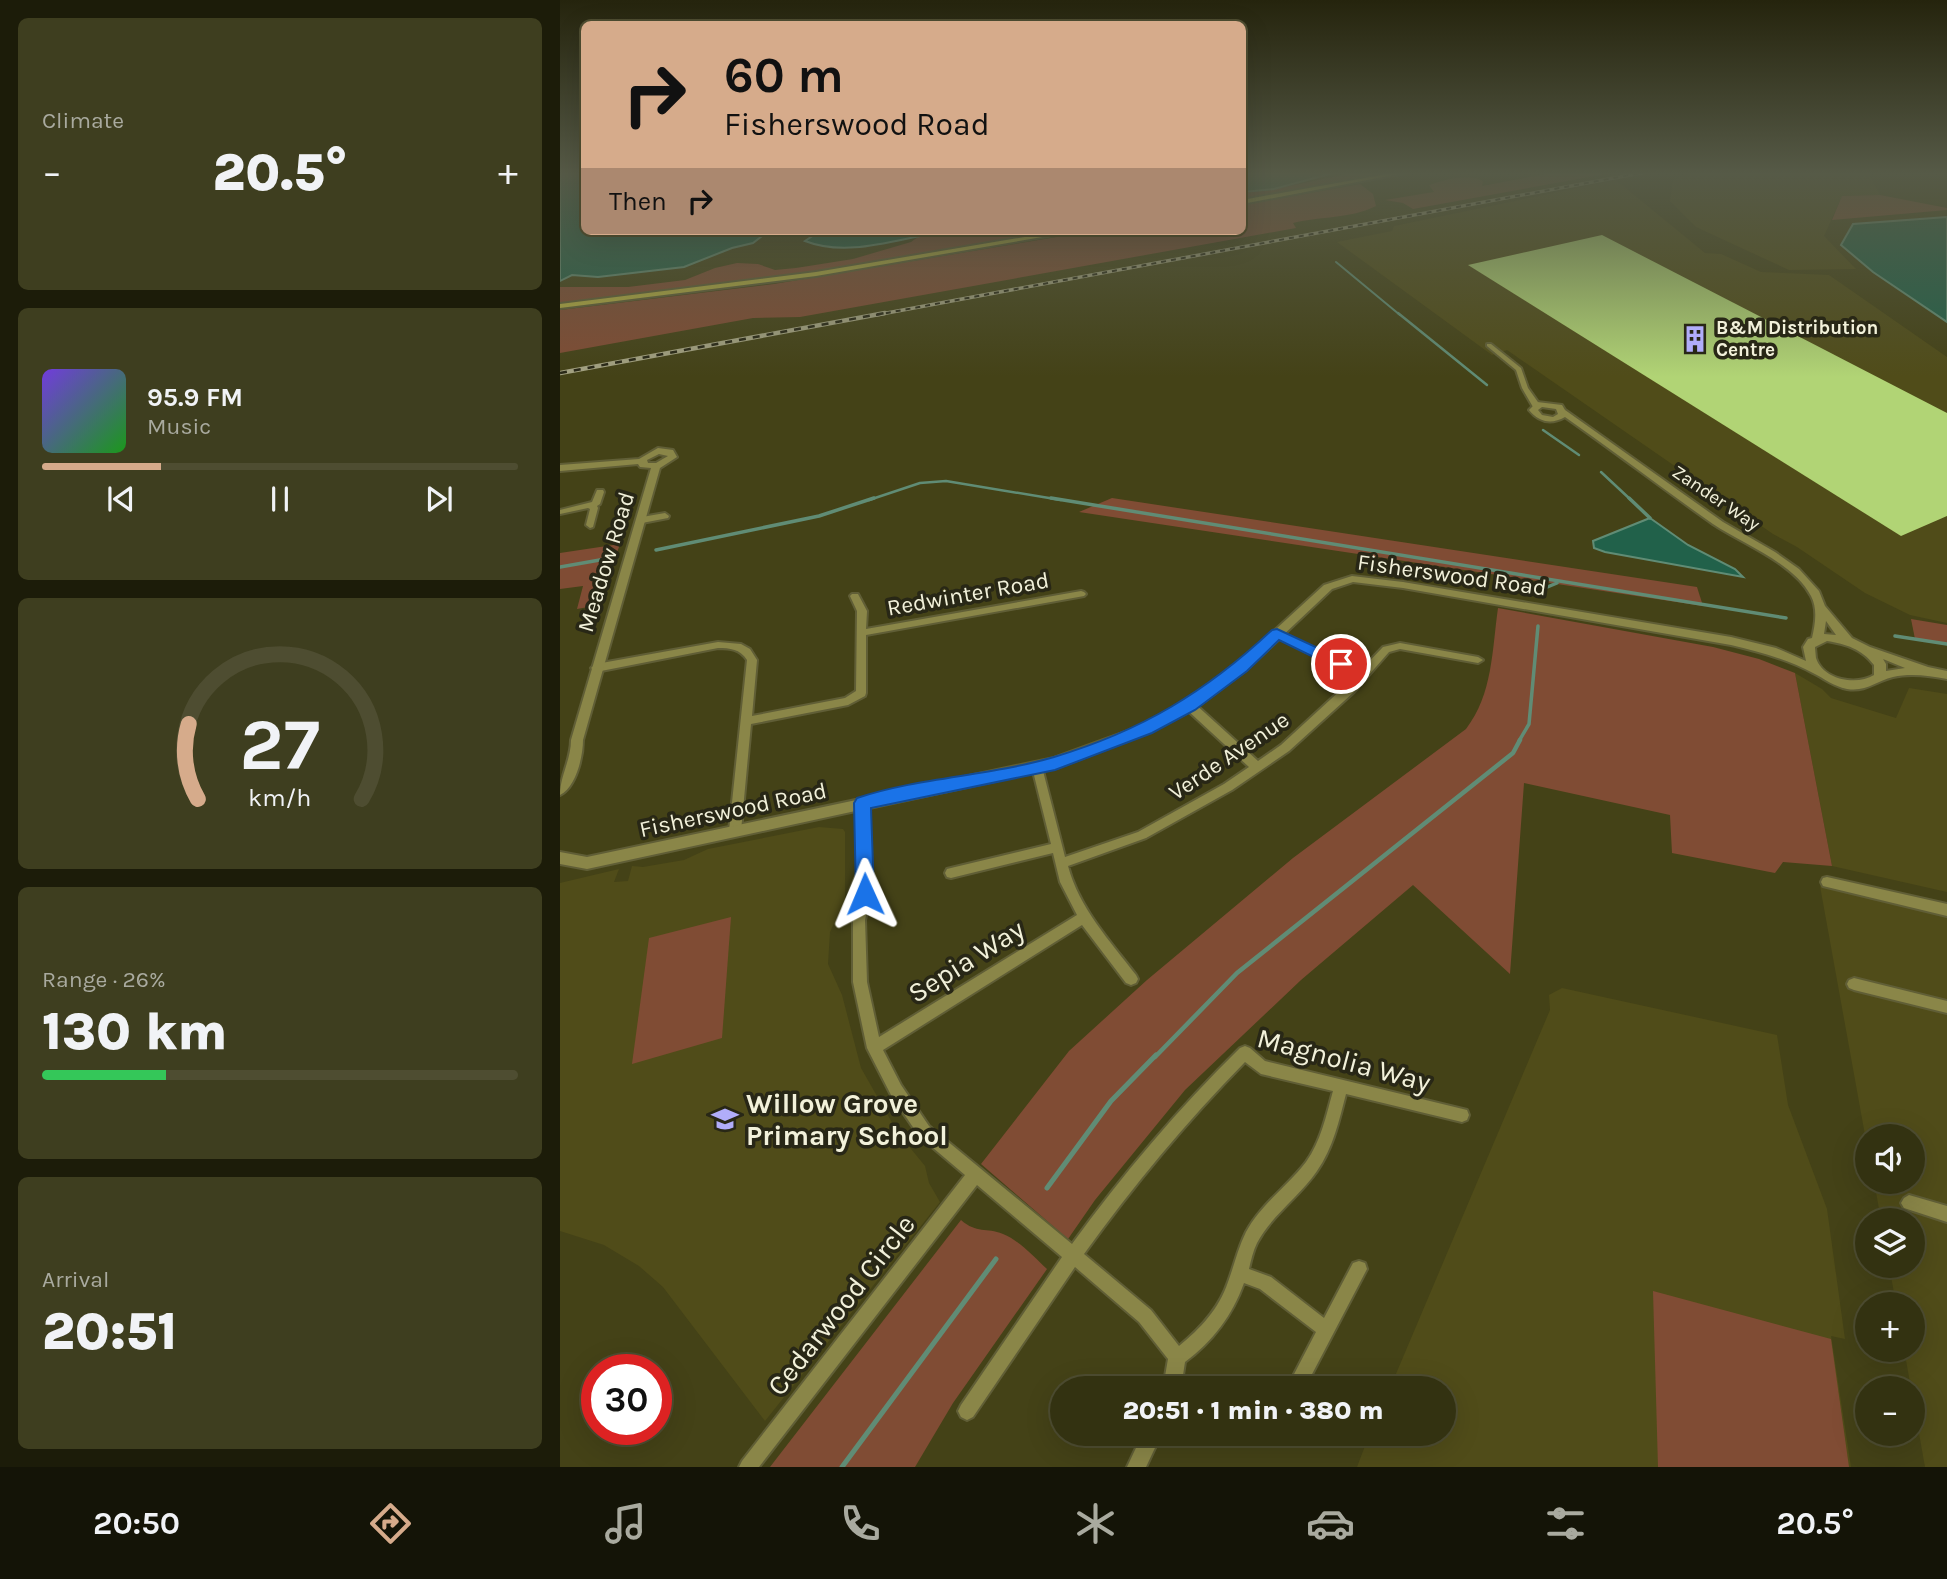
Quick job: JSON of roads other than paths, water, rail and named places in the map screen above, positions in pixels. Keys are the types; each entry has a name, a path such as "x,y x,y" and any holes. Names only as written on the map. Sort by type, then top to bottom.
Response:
{"main road":[{"path":"560,306 802,276 1016,240"}],"street":[{"path":"1489,345 1519,369 1536,405"},
{"path":"1529,393 1550,404"},
{"path":"1550,404 1536,405 1532,410 1535,415 1554,420 1563,412"},
{"name":"Zander Way","path":"1550,404 1719,524 1782,561 1816,595 1819,606 1847,640"},
{"name":"Zander Way","path":"1554,420 1584,427"},
{"name":"Meadow Road","path":"560,468 642,461 658,451 672,453 669,461 656,467 596,668 576,740 577,751 568,778 560,790"},
{"path":"642,461 646,466 656,467"},
{"path":"560,512 596,504 600,492"},
{"path":"590,525 594,508 591,506"},
{"path":"642,520 665,516"},
{"name":"Fisherswood Road","path":"560,858 587,863 1055,763 1146,729 1190,706 1242,667 1328,587 1352,579 1731,641 1772,651 1850,685 1868,685 1880,677 1896,672 1927,671"},
{"name":"Redwinter Road","path":"861,633 1081,594"},
{"path":"747,720 848,701 861,693 862,611 855,596"},
{"path":"1819,606 1821,621 1810,659 1821,671"},
{"path":"1277,634 1363,675"},
{"path":"1772,651 1798,651 1827,637 1847,640 1867,650 1947,676"},
{"path":"596,668 718,645 736,646 749,654 752,660 735,831"},
{"name":"Verde Avenue","path":"1062,863 1142,835 1186,812 1257,767 1285,748 1363,675 1386,649 1400,646 1478,660"},
{"path":"1867,650 1880,664 1880,677"},
{"path":"1190,706 1257,767"},
{"path":"1037,767 1066,882 1084,917 1131,979"},
{"path":"863,803 865,894 859,920 862,1004 874,1048 897,1090 924,1131 1070,1257 1144,1316 1177,1357"},
{"path":"951,873 1058,847"},
{"path":"1827,882 1947,910"},
{"name":"Sepia Way","path":"874,1048 1084,917"},
{"path":"1854,984 1947,1007"},
{"name":"Magnolia Way","path":"1070,1257 1106,1208 1164,1138 1245,1053 1261,1067 1462,1115"},
{"path":"1174,1376 1177,1357 1198,1343 1212,1328 1232,1294 1253,1237 1272,1209 1310,1168 1325,1143 1341,1087"},
{"name":"Cedarwood Circle","path":"748,1467 975,1175"},
{"path":"1909,1203 1947,1214"},
{"path":"967,1411 1070,1257"},
{"path":"1302,1376 1359,1269"},
{"path":"1239,1273 1265,1283 1327,1330"},
{"path":"1136,1467 1146,1446"}],"waterway":[{"path":"1336,262 1400,315"},
{"path":"1398,313 1487,385"},
{"path":"1543,430 1579,455"},
{"path":"1601,472 1631,500"},
{"path":"869,500 920,483 946,481 1061,500"},
{"path":"656,550 819,516 874,498"},
{"path":"1051,498 1786,618"},
{"path":"1629,498 1650,518"},
{"path":"560,567 611,558"},
{"path":"1541,596 1545,588 1557,583"},
{"path":"1519,741 1529,724 1538,626"},
{"path":"1895,636 1947,644"},
{"path":"1155,1057 1237,973 1513,753 1520,740"},
{"path":"1047,1188 1111,1101 1156,1055"},
{"path":"842,1467 996,1259"}],"railway":[{"path":"876,315 1277,240"},
{"path":"560,373 885,313"}],"place":[{"name":"B&M Distribution Centre","path":"1695,339"},
{"name":"Willow Grove Primary School","path":"725,1119"}]}
